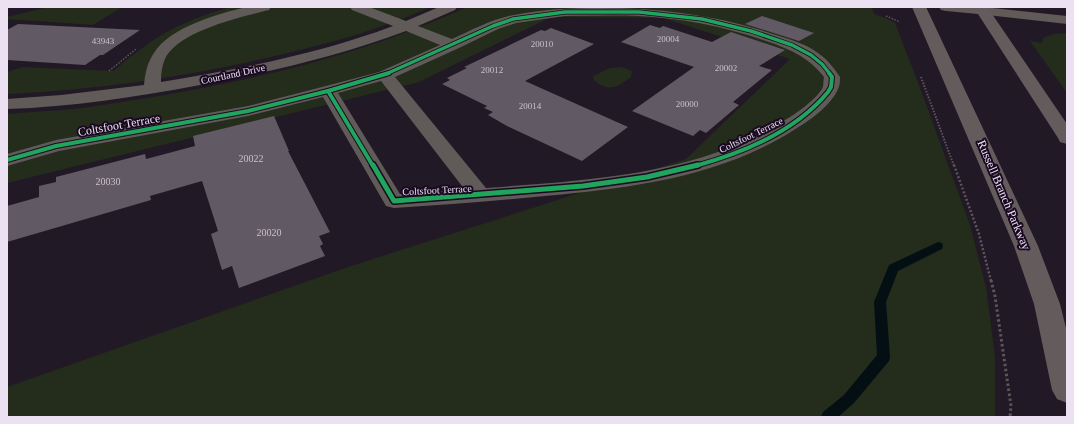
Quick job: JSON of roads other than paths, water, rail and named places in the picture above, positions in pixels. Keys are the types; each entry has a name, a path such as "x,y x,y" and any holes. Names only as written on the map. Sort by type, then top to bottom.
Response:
{"main road":[{"name":"Russell Branch Parkway","path":"920,7 1026,246 1047,304 1067,390"},
{"path":"946,7 981,9 1067,138"}],"street":[{"path":"152,88 155,64 162,52 171,43 206,24 234,14 264,7"},
{"path":"357,7 454,45"},
{"name":"Courtland Drive","path":"7,104 107,96 184,84 282,64 347,46 406,25 450,7"},
{"path":"981,9 1067,20"},
{"name":"Coltsfoot Terrace","path":"7,160 56,146 248,111 328,91 385,75 506,21 536,15 588,12 654,13 702,19 751,31 792,45 811,55 822,64 832,76 830,89 809,112 787,128 748,148 719,160 647,179 612,184 482,196 394,201 328,91"},
{"name":"Coltsfoot Terrace","path":"385,75 482,196"}],"waterway":[{"path":"828,417 849,399 884,357 880,302 893,268 938,246"}]}
